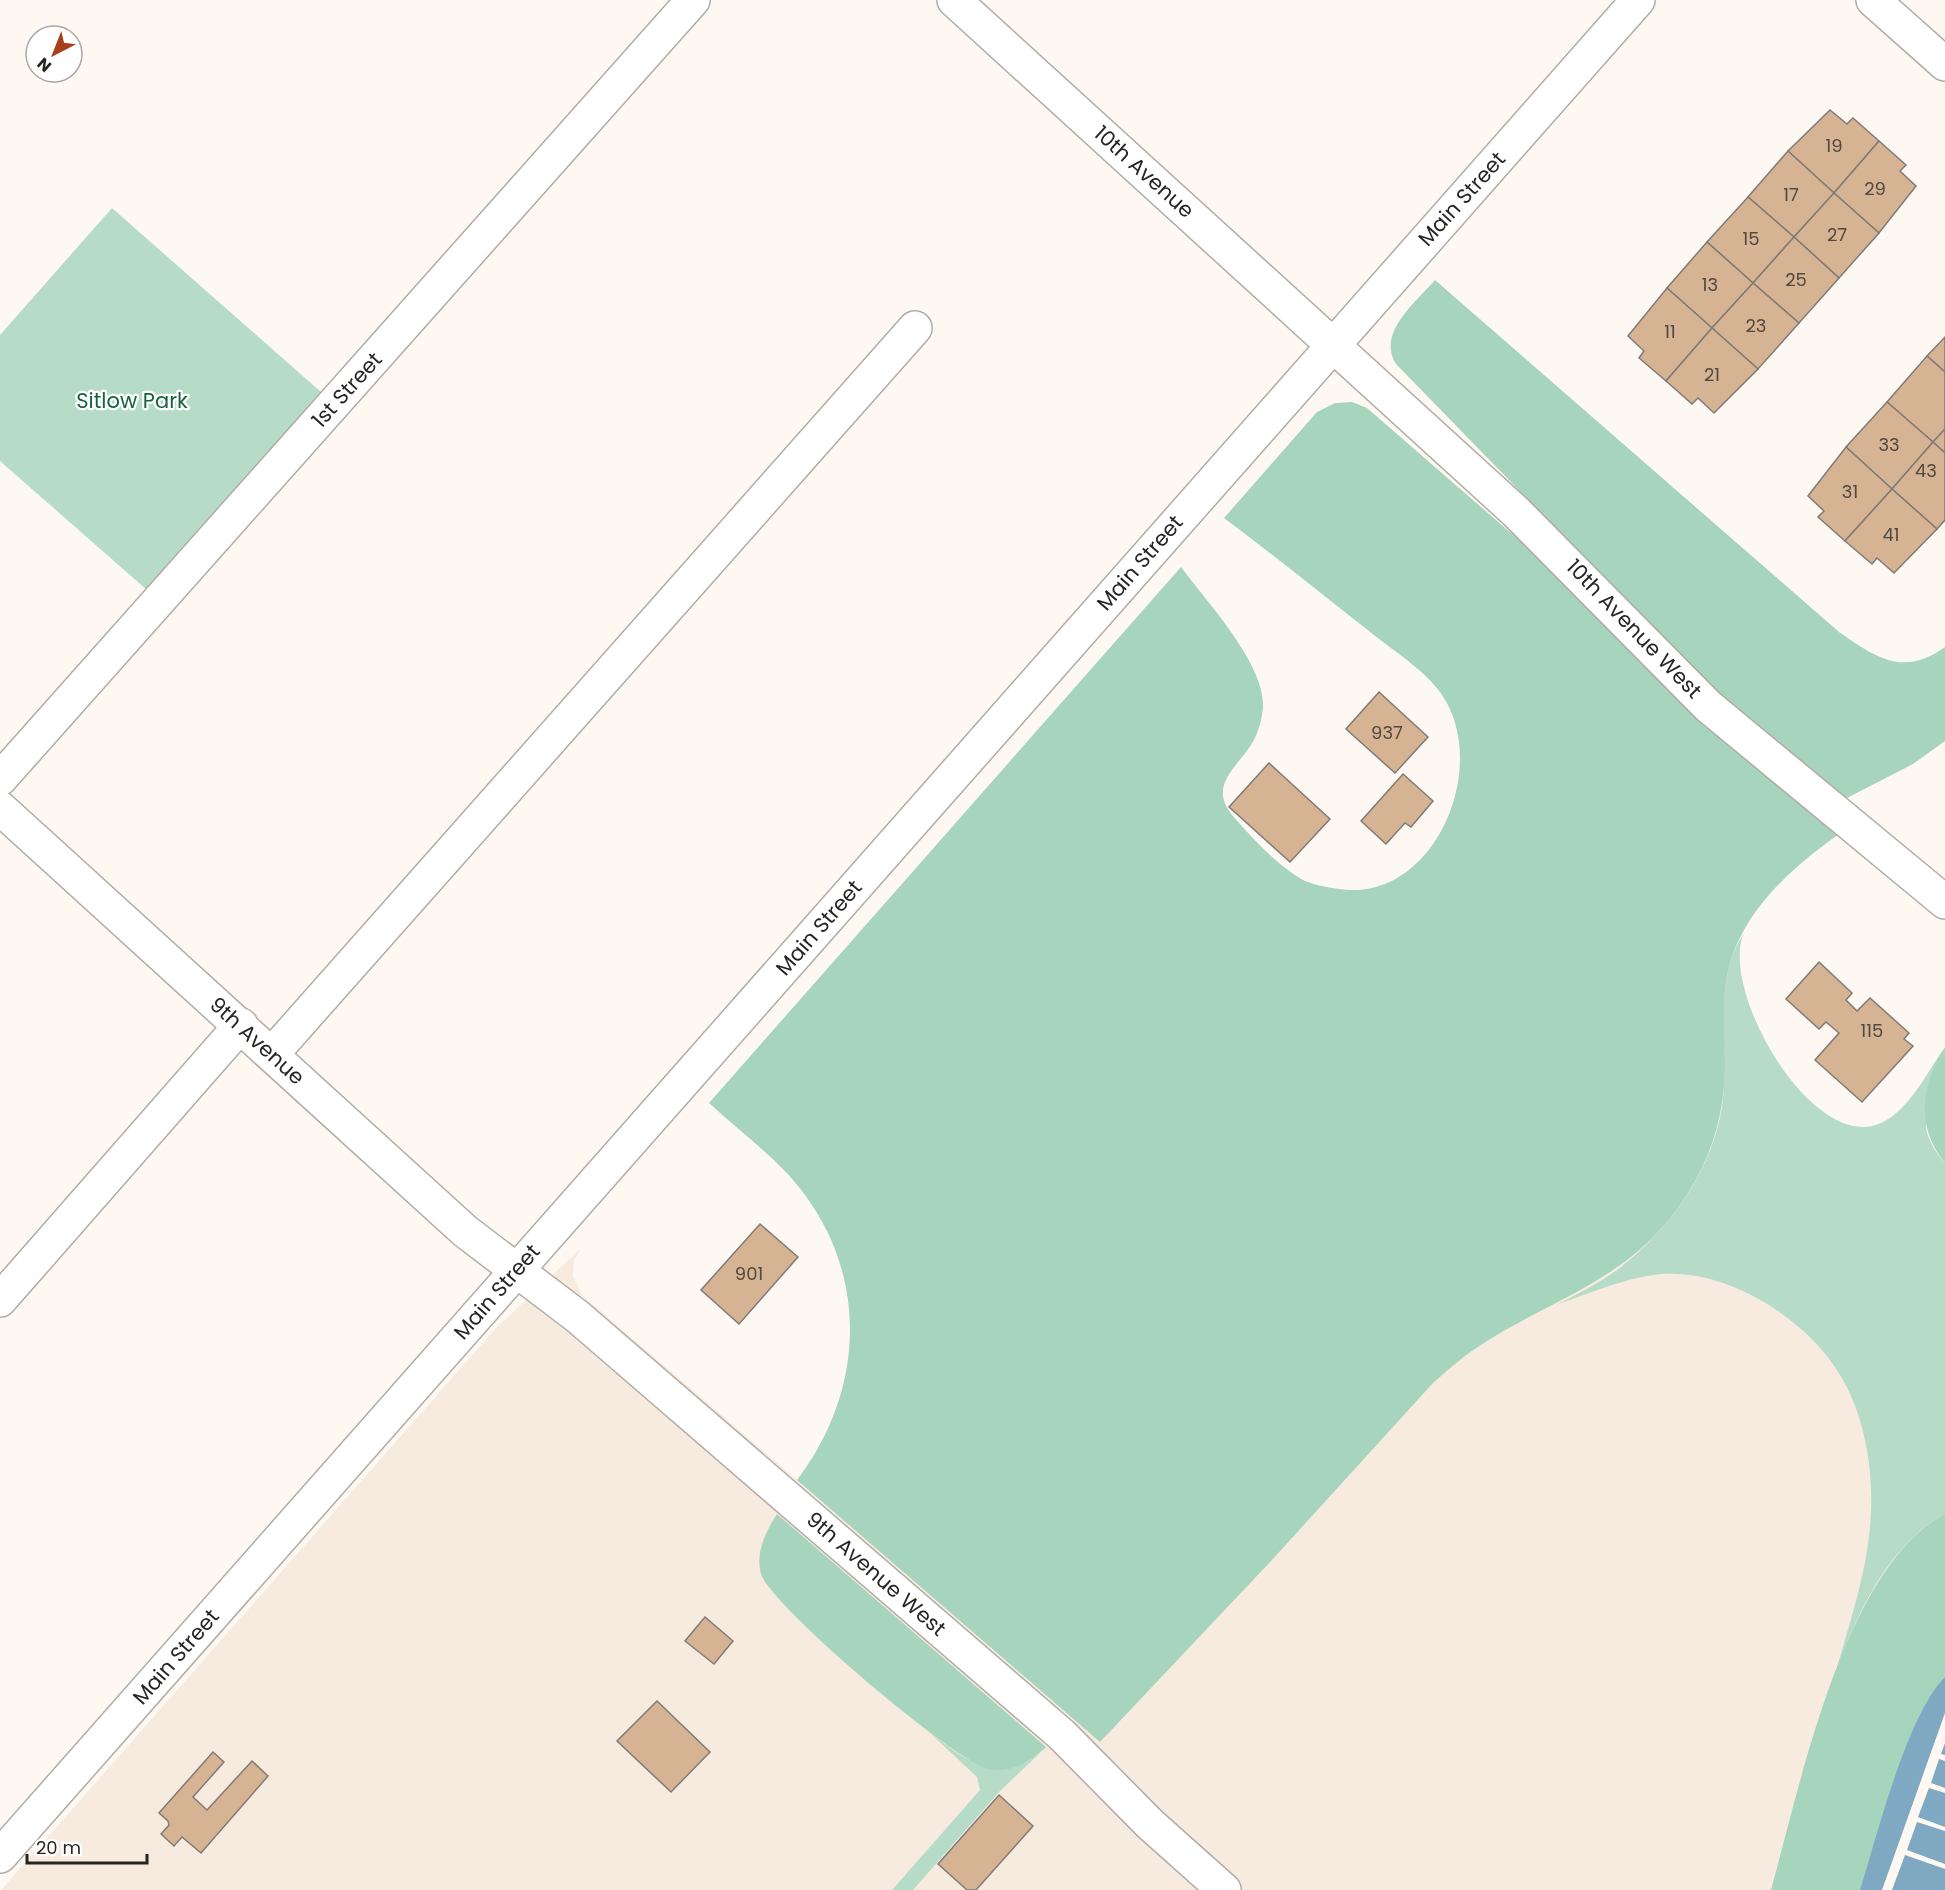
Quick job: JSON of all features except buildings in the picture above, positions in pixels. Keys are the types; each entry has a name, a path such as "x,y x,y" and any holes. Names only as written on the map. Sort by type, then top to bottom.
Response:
{"street":[{"name":"1st Street","path":"0,779 693,0"},
{"name":"10th Avenue","path":"954,0 1334,343"},
{"name":"Main Street","path":"0,1856 1638,0"},
{"path":"1873,0 1945,64"},
{"path":"272,1054 915,328"},
{"name":"10th Avenue West","path":"1334,343 1557,550 1708,706 1945,902"},
{"name":"9th Avenue","path":"0,808 465,1231 517,1270"},
{"path":"0,1300 241,1025"},
{"name":"9th Avenue West","path":"517,1270 578,1317 1062,1735 1150,1824 1224,1890"}],"shaded area":[{"path":"1572,1108 1945,1439 1945,1677 1925,1704 1860,1890 1,1890 496,1328 581,1248 574,1261 573,1276 582,1295 953,1614"}],"green space":[{"name":"Sitlow Park","path":"112,208 321,392 147,590 0,461 0,335"},
{"path":"1435,280 1839,632 1865,650 1890,660 1903,662 1916,661 1930,656 1945,647 1945,741 1913,764 1843,800 1726,703 1396,364 1391,352 1391,341 1395,329 1409,308"},
{"path":"1352,402 1367,408 1549,566 1839,834 1781,882 1750,920 1738,941 1725,990 1724,1086 1717,1128 1708,1155 1695,1180 1668,1221 1622,1264 1480,1346 1433,1383 1271,1561 1100,1742 797,1480 819,1447 835,1412 845,1376 850,1339 848,1301 840,1265 826,1229 795,1182 772,1158 709,1103 1181,567 1233,634 1255,673 1261,691 1263,708 1254,740 1224,785 1223,794 1226,805 1233,816 1282,866 1301,879 1319,886 1339,889 1371,888 1399,877 1423,857 1441,830 1454,800 1460,767 1458,735 1442,694 1425,675 1224,518 1317,412 1335,403"},
{"path":"1744,933 1740,958 1745,989 1757,1023 1775,1058 1798,1088 1823,1112 1850,1125 1876,1125 1887,1120 1907,1103 1945,1047 1931,1084 1926,1130 1935,1150 1945,1163 1945,1514 1925,1527 1890,1563 1864,1606 1835,1675 1867,1553 1871,1494 1868,1458 1861,1423 1848,1390 1826,1354 1787,1317 1763,1302 1739,1289 1713,1280 1687,1275 1662,1274 1636,1278 1558,1304 1603,1279 1638,1253 1658,1233 1692,1187 1715,1135 1722,1108 1725,986 1735,949"},
{"path":"1945,1047 1945,1163 1929,1135 1925,1120 1925,1106 1931,1076"},
{"path":"777,1514 1046,1747 1020,1765 1004,1770 988,1769 969,1760 940,1740 828,1648 772,1591 761,1574 759,1558 761,1550"},
{"path":"1945,1514 1945,1677 1920,1715 1882,1819 1860,1890 1771,1890 1812,1739 1853,1629 1879,1580 1910,1541"},
{"path":"929,1732 956,1752 983,1766 1011,1767 1042,1751 999,1792 913,1890 892,1890 980,1790 977,1777"}],"water":[{"path":"1945,1677 1945,1890 1860,1890 1884,1809 1906,1747 1931,1695"}],"pier":[{"path":"1945,1713 1945,1743 1941,1754 1945,1755 1945,1761 1939,1759 1931,1783 1945,1788 1945,1793 1929,1788 1918,1817 1945,1827 1945,1831 1917,1822 1907,1850 1945,1864 1945,1869 1905,1855 1892,1890 1882,1890"}]}
